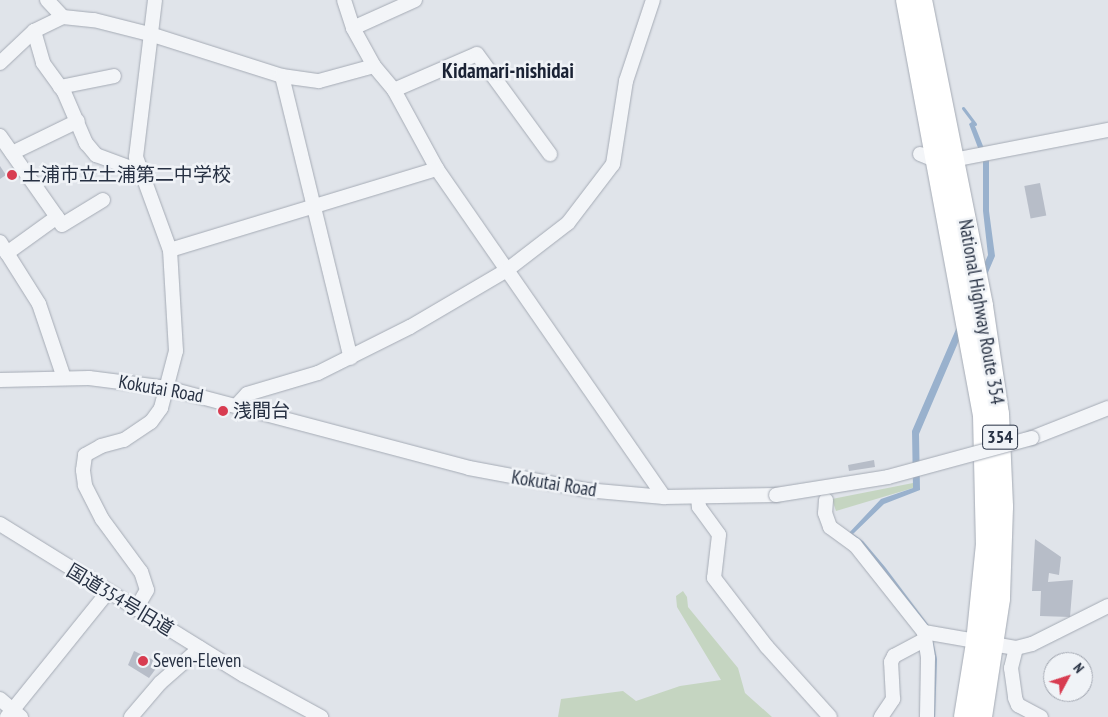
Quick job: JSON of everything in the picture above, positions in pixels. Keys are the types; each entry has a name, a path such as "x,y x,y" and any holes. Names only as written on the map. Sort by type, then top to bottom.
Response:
{"highway":[{"name":"National Highway Route 354","path":"906,0 936,158 983,306 999,414 1002,552 985,645 964,717"},
{"name":"National Highway Route 354","path":"922,0 936,158"},
{"name":"National Highway Route 354","path":"982,717 985,645"}],"street":[{"path":"47,0 64,17"},
{"path":"136,609 147,590 141,572 102,519 85,485 85,455 102,446 124,440 151,422 160,408 176,351 170,250 139,171 137,138 156,0"},
{"path":"344,0 353,28 374,66 394,90 437,169 664,497"},
{"path":"353,28 415,0"},
{"path":"238,404 247,394 318,373 351,358 507,270 568,223 613,164 626,81 653,0"},
{"path":"0,63 34,31 64,17 94,20 152,35 282,76 319,81 374,66"},
{"path":"34,31 44,63 60,87 96,155 139,171"},
{"path":"394,90 477,54 550,154"},
{"path":"60,87 114,76"},
{"path":"282,76 351,358"},
{"path":"12,153 78,121"},
{"path":"936,158 1108,130"},
{"path":"0,136 62,225 103,200"},
{"path":"170,250 309,210 313,206 437,169"},
{"path":"57,218 3,247 39,304 64,378"},
{"name":"Kokutai Road","path":"4,380 64,378 115,380 167,388 238,404 519,479 664,497 698,498 776,495 888,477 1032,438 1108,408"},
{"path":"698,498 699,508 719,535 714,578 767,647 830,717"},
{"path":"826,500 825,513 830,527 855,545 924,636 928,658 927,717"},
{"name":"国道354号旧道","path":"0,524 200,648 321,717"},
{"path":"0,699 14,715 108,592"},
{"path":"881,717 892,699 890,662 894,656 924,636 1016,648 1032,644 1108,606"},
{"path":"131,717 160,683 200,648"},
{"path":"1016,648 1011,668 1015,698 1018,705 1041,717"}],"green space":[{"path":"913,483 913,488 836,511 832,499"},
{"path":"683,591 687,597 688,607 738,668 745,693 772,717 558,717 561,699 623,691 636,701 680,686 721,680 677,607 676,596"}],"water":[{"path":"973,121 989,161 989,211 995,256 919,434 920,490 884,504 853,534 863,541 885,567 930,627 937,659 935,717 929,717 928,637 847,535 881,499 913,488 912,431 988,255 983,211 983,161 969,124"}],"building":[{"path":"0,166 6,175 0,179"},
{"path":"1040,183 1046,215 1031,218 1024,186"},
{"path":"874,460 875,467 849,471 848,465"},
{"path":"1035,539 1061,557 1059,575 1049,573 1048,582 1073,580 1070,617 1040,616 1041,591 1032,591"},
{"path":"134,651 160,663 149,678 128,665"}],"waterway":[{"path":"963,108 975,124"}],"place":[{"name":"土浦市立土浦第二中学校","path":"12,175"},
{"name":"浅間台","path":"223,411"},
{"name":"Seven-Eleven","path":"143,661"}],"district":[{"name":"Kidamari-nishidai","path":"508,71"}]}
